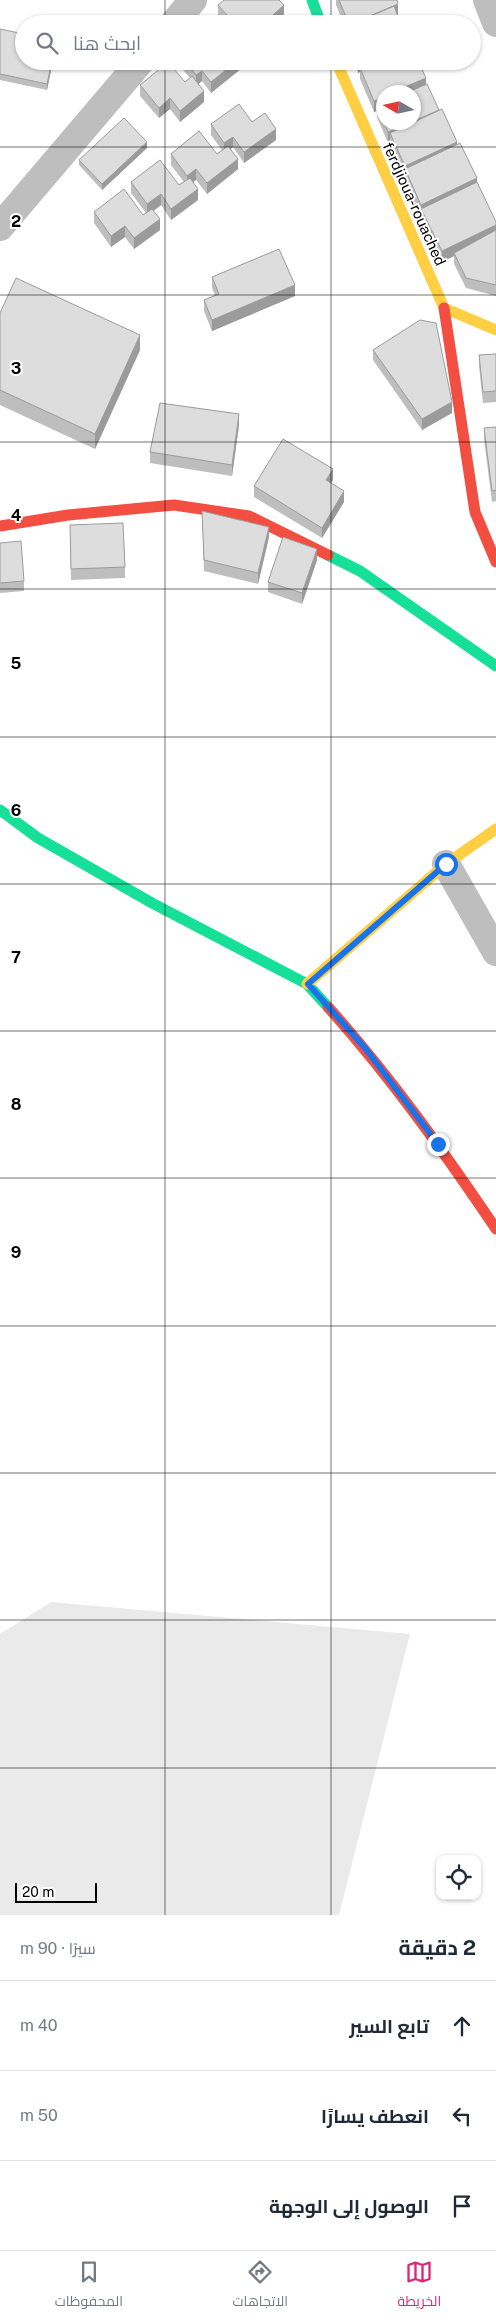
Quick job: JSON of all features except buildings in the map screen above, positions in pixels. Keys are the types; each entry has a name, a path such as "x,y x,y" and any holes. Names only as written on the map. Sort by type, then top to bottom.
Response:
{"street":[{"path":"180,15 193,0"},
{"path":"312,0 318,15"},
{"path":"487,0 496,23"},
{"path":"0,227 133,70"},
{"name":"ferdjioua-rouached","path":"340,70 444,308 476,512 496,562"},
{"path":"444,308 496,330"},
{"path":"0,526 68,515 174,505 249,516 360,571 496,666"},
{"path":"0,810 38,838 136,893 308,984 371,1056 438,1144 496,1229"},
{"path":"308,984 446,864 496,829"},
{"path":"446,864 496,952"}],"shaded area":[{"path":"51,1602 410,1634 339,1915 0,1915 0,1634"}],"traffic: fast":[{"path":"312,0 318,15"},
{"path":"328,555 360,571 496,666"},
{"path":"0,810 38,838 152,903 307,984 328,1007"}],"traffic: slow":[{"path":"340,70 444,308 496,330"},
{"path":"307,984 446,864 496,829"}],"traffic: jam":[{"path":"444,308 475,512 496,562"},
{"path":"0,526 68,515 174,505 249,516 328,555"},
{"path":"328,1007 416,1115 496,1229"}],"route":[{"path":"438,1144 365,1048 308,984 446,864"}]}
